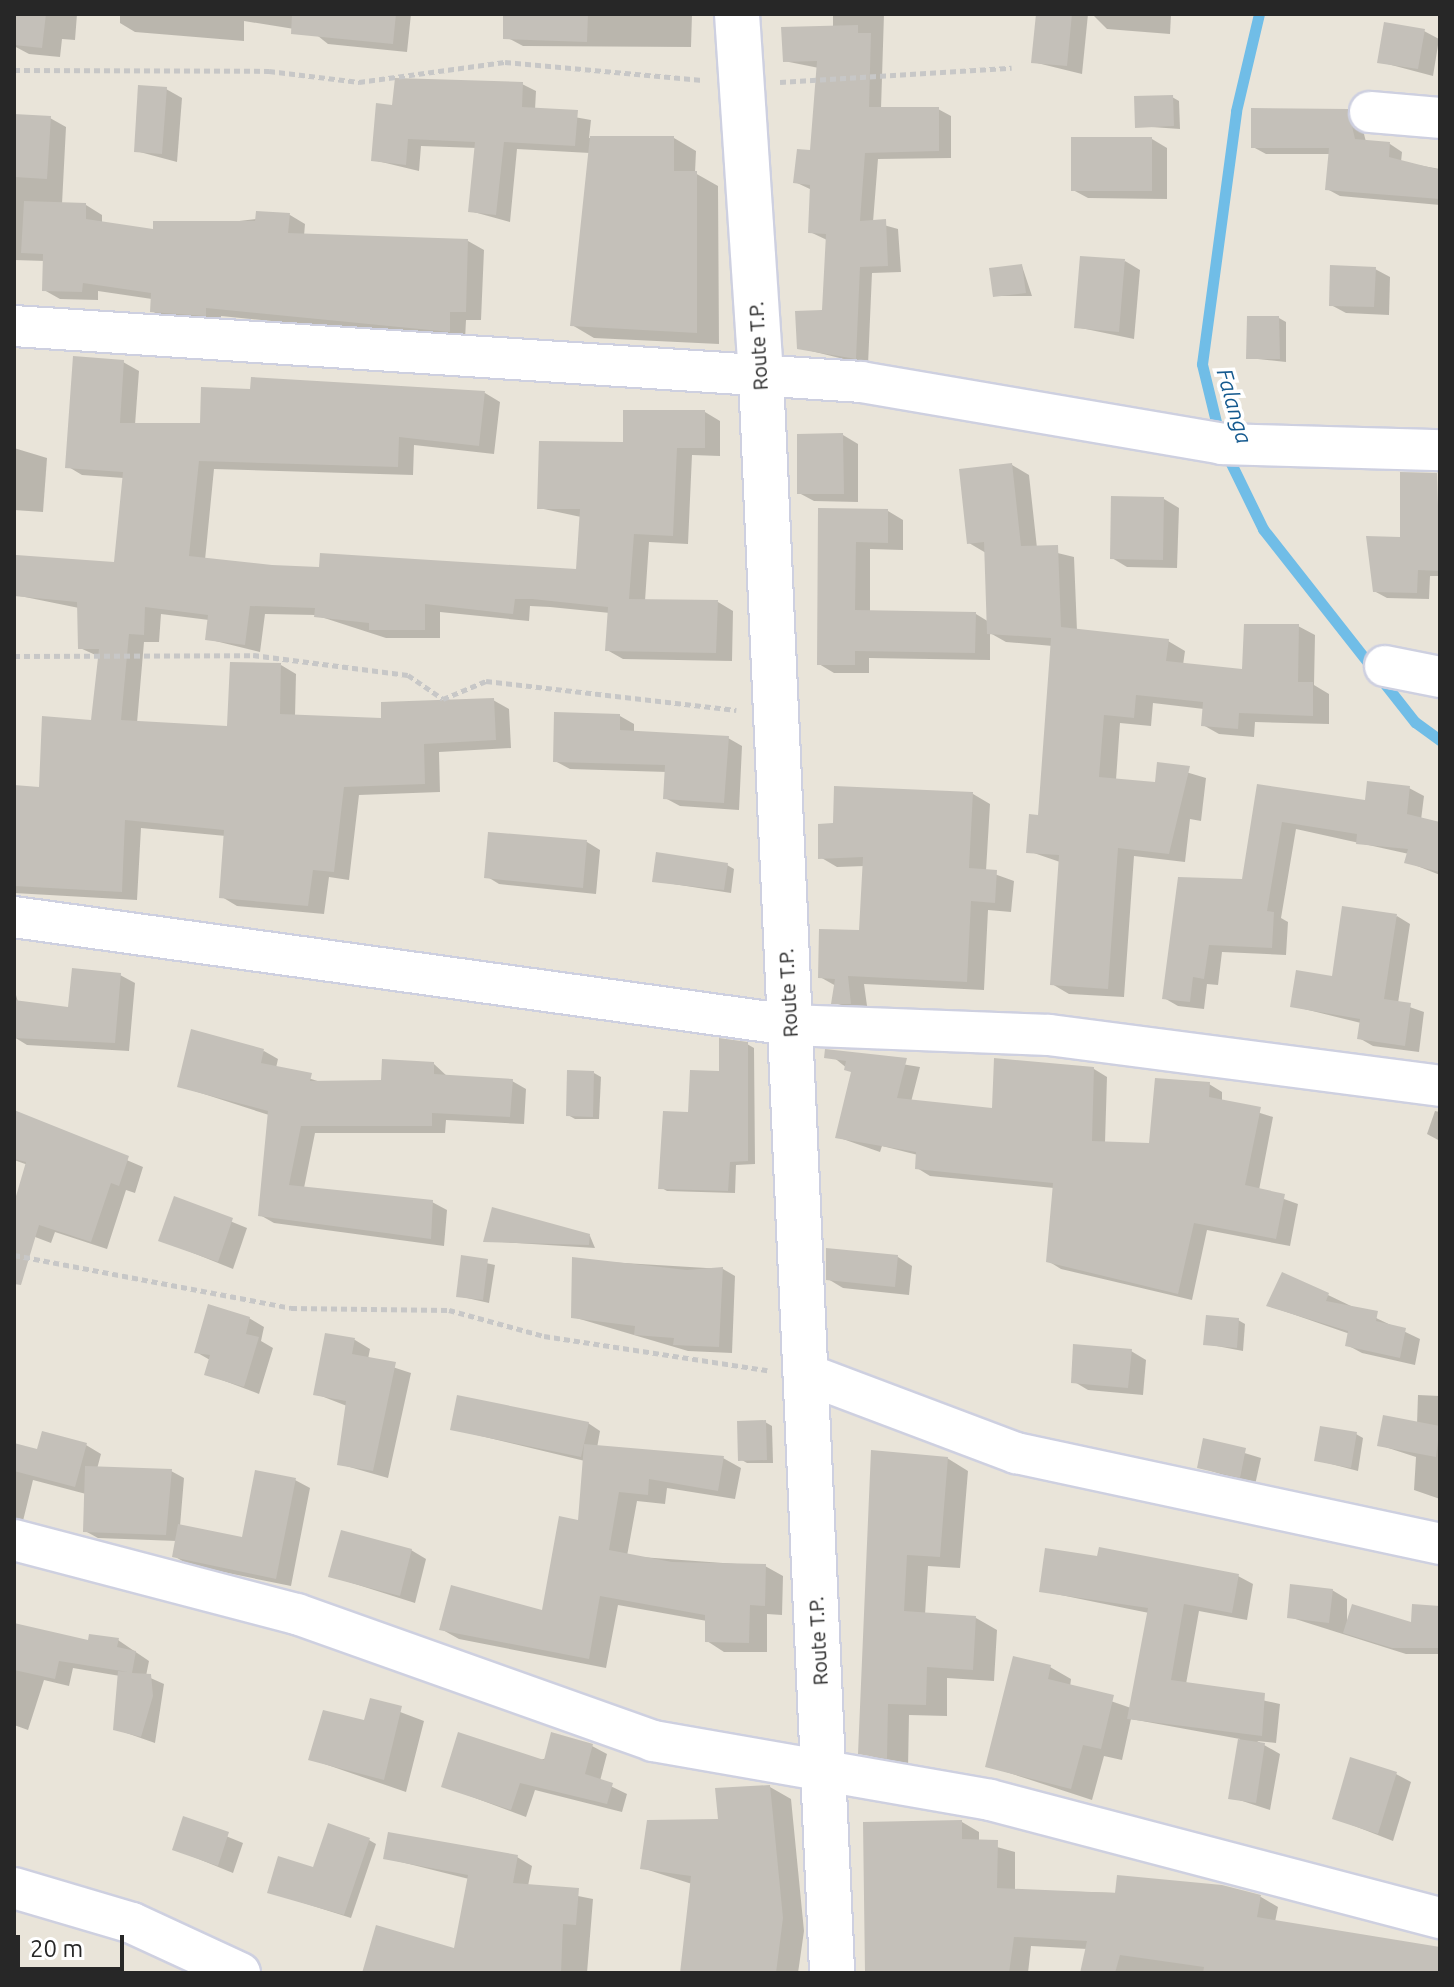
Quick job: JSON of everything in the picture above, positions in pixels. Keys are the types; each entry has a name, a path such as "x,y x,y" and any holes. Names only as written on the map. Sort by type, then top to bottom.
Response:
{"street":[{"name":"Route T.P.","path":"737,14 761,376 773,714 790,1025 832,1973"},
{"path":"1370,112 1440,118"},
{"path":"14,326 861,382 1222,444 1440,450"},
{"path":"1385,666 1440,677"},
{"path":"14,917 790,1025 1049,1035 1440,1086"},
{"path":"804,1373 1016,1453 1440,1544"},
{"path":"14,1540 297,1614 653,1741 824,1777 990,1800 1440,1918"},
{"path":"14,1888 132,1923 240,1973"}],"path":[{"path":"14,70 269,71 359,82 505,62 742,84 1012,68"},
{"path":"14,656 253,655 408,675 443,699 486,681 773,714"},
{"path":"14,1255 291,1308 449,1310 544,1336 731,1368 804,1373"}],"building":[{"path":"14,14 46,14 42,48 14,45"},
{"path":"292,14 396,14 393,44 291,34"},
{"path":"503,14 588,14 587,42 503,39"},
{"path":"1036,14 1072,14 1067,66 1031,63"},
{"path":"1384,22 1425,29 1418,69 1377,63"},
{"path":"858,25 858,33 871,33 869,107 939,107 939,151 865,153 860,221 886,219 888,266 860,267 856,359 797,349 795,311 822,310 826,234 808,233 810,185 793,183 797,149 810,150 817,61 783,62 781,27"},
{"path":"395,78 523,82 522,107 578,110 575,146 504,142 496,215 468,212 475,142 408,139 406,165 371,161 376,103 392,105"},
{"path":"138,85 167,87 162,154 134,152"},
{"path":"1173,95 1174,126 1135,128 1134,96"},
{"path":"1251,108 1348,109 1355,139 1390,142 1389,157 1440,170 1440,199 1325,190 1329,148 1251,148"},
{"path":"14,114 51,116 47,179 14,177"},
{"path":"590,136 674,136 674,171 697,171 697,333 570,326"},
{"path":"1071,137 1152,137 1152,191 1071,191"},
{"path":"24,201 86,203 86,219 153,229 153,221 255,221 256,211 290,213 288,233 468,239 466,312 450,312 450,332 206,308 206,316 150,312 151,293 83,283 82,292 42,291 43,254 21,253"},
{"path":"1080,256 1125,259 1119,332 1074,328"},
{"path":"1022,264 1026,293 993,297 989,268"},
{"path":"1330,265 1376,267 1374,307 1329,306"},
{"path":"1247,316 1279,316 1280,359 1246,359"},
{"path":"73,356 124,360 120,423 200,423 201,387 250,389 251,377 485,391 479,446 399,437 398,467 199,461 189,556 272,565 319,567 320,553 576,569 580,509 537,509 539,441 623,442 623,410 705,410 705,448 677,448 673,536 634,534 629,599 718,600 716,653 605,651 608,607 532,599 515,599 513,614 425,604 425,630 369,630 369,623 314,617 315,608 250,606 245,645 205,640 208,615 145,607 144,635 129,634 121,720 227,726 230,662 281,663 280,714 381,718 381,702 494,698 496,740 424,744 425,784 344,787 334,872 313,870 308,906 219,898 224,830 125,820 122,892 14,886 14,785 39,787 42,716 91,720 99,649 78,649 77,602 14,596 16,555 114,562 123,472 65,468"},
{"path":"843,433 844,494 797,494 797,434"},
{"path":"1012,463 1021,546 1058,545 1061,627 1169,639 1166,661 1242,669 1244,624 1299,624 1298,682 1313,682 1313,716 1239,713 1238,729 1201,726 1203,702 1136,695 1134,718 1104,715 1099,777 1155,782 1157,762 1190,766 1169,854 1118,848 1108,989 1050,985 1059,855 1026,853 1029,814 1038,815 1051,638 987,634 984,542 967,544 959,469"},
{"path":"1400,472 1437,473 1440,571 1418,570 1417,593 1373,592 1366,536 1400,537"},
{"path":"1111,496 1164,497 1163,560 1110,559"},
{"path":"818,508 888,509 888,543 856,542 855,610 976,612 975,653 855,651 855,665 817,665"},
{"path":"554,712 620,714 620,730 729,736 724,803 663,799 665,765 553,762"},
{"path":"1367,781 1410,786 1407,814 1440,822 1440,872 1404,863 1408,849 1356,844 1357,834 1282,822 1267,911 1274,912 1272,948 1209,945 1204,979 1193,977 1190,1002 1162,999 1178,877 1242,879 1257,784 1365,800"},
{"path":"834,786 973,792 969,868 997,870 995,903 971,901 967,982 848,976 851,1004 831,1004 835,979 818,978 819,929 859,930 863,857 818,859 818,824 833,823"},
{"path":"488,832 587,840 583,888 484,878"},
{"path":"656,852 728,863 724,890 652,882"},
{"path":"1342,906 1397,914 1384,999 1411,1003 1405,1046 1357,1039 1360,1019 1290,1007 1296,970 1332,976"},
{"path":"72,968 121,973 115,1043 14,1038 14,1000 68,1007"},
{"path":"191,1029 264,1049 261,1063 312,1073 310,1081 381,1080 382,1059 434,1062 434,1074 513,1079 510,1117 432,1113 432,1126 301,1126 289,1185 433,1200 431,1239 258,1216 268,1111 177,1087"},
{"path":"719,1038 748,1042 748,1161 730,1162 728,1191 658,1189 663,1111 688,1112 690,1070 719,1071"},
{"path":"825,1049 907,1058 897,1098 992,1108 994,1058 1094,1067 1092,1141 1149,1143 1155,1078 1210,1082 1209,1097 1261,1107 1245,1185 1285,1194 1276,1239 1194,1223 1178,1294 1046,1262 1053,1183 915,1169 916,1152 835,1138 851,1072 844,1070 846,1061 824,1058"},
{"path":"567,1070 594,1071 593,1117 566,1116"},
{"path":"14,1110 129,1156 119,1186 111,1183 91,1242 39,1225 21,1285 14,1284 14,1203 26,1162 14,1159"},
{"path":"174,1196 233,1218 218,1262 158,1241"},
{"path":"492,1207 590,1234 589,1245 483,1242"},
{"path":"826,1248 898,1255 895,1287 826,1280"},
{"path":"461,1255 488,1259 483,1300 456,1297"},
{"path":"572,1257 687,1270 723,1267 719,1347 673,1345 674,1338 634,1335 635,1326 571,1318"},
{"path":"1282,1272 1329,1293 1326,1301 1378,1311 1376,1321 1406,1328 1400,1358 1345,1346 1348,1331 1266,1306"},
{"path":"208,1304 250,1317 246,1334 259,1337 244,1387 204,1375 210,1355 194,1353"},
{"path":"1206,1315 1239,1318 1237,1348 1203,1345"},
{"path":"325,1333 355,1338 352,1354 396,1362 373,1471 337,1465 346,1401 313,1395"},
{"path":"1073,1344 1132,1349 1128,1388 1071,1383"},
{"path":"457,1395 589,1422 581,1457 450,1430"},
{"path":"1383,1415 1440,1426 1436,1457 1377,1446"},
{"path":"766,1420 767,1460 738,1461 737,1421"},
{"path":"1320,1426 1357,1432 1351,1468 1314,1461"},
{"path":"42,1431 87,1443 75,1487 14,1471 14,1443 37,1449"},
{"path":"1203,1438 1246,1448 1240,1478 1197,1468"},
{"path":"584,1444 724,1456 718,1491 649,1479 648,1495 619,1492 609,1550 672,1562 766,1564 765,1606 750,1605 749,1643 705,1642 705,1615 600,1596 589,1659 439,1630 451,1585 542,1610 559,1516 578,1520"},
{"path":"871,1450 948,1457 940,1557 907,1555 904,1611 976,1616 973,1670 927,1667 926,1705 888,1704 887,1759 858,1754"},
{"path":"85,1466 172,1469 166,1535 83,1532"},
{"path":"255,1470 296,1478 276,1579 172,1557 178,1524 242,1537"},
{"path":"341,1530 412,1549 400,1596 328,1577"},
{"path":"1099,1547 1239,1574 1232,1613 1184,1604 1171,1680 1265,1693 1262,1736 1127,1719 1148,1608 1039,1592 1045,1548 1097,1556"},
{"path":"1290,1584 1333,1589 1329,1623 1287,1618"},
{"path":"1352,1604 1411,1622 1412,1604 1440,1606 1440,1648 1392,1648 1343,1633"},
{"path":"14,1623 88,1640 89,1634 119,1638 117,1647 136,1651 132,1673 151,1674 153,1696 141,1737 113,1730 118,1671 128,1672 59,1661 55,1679 14,1670"},
{"path":"1013,1656 1051,1665 1048,1679 1114,1695 1101,1749 1083,1745 1071,1789 985,1767"},
{"path":"370,1698 402,1706 384,1780 308,1760 323,1710 364,1720"},
{"path":"458,1732 544,1760 551,1732 593,1744 585,1774 613,1783 607,1804 520,1783 511,1810 441,1787"},
{"path":"1238,1739 1265,1743 1256,1803 1228,1799"},
{"path":"1350,1757 1397,1772 1378,1834 1332,1819"},
{"path":"770,1785 783,1918 776,1973 680,1973 691,1876 640,1869 647,1820 718,1819 715,1788"},
{"path":"183,1816 229,1832 218,1866 172,1850"},
{"path":"962,1820 962,1839 998,1840 997,1888 1115,1893 1117,1875 1222,1885 1261,1895 1257,1917 1440,1947 1440,1973 1203,1973 1204,1967 1120,1955 1115,1973 1080,1973 1087,1941 1014,1937 1009,1973 865,1973 863,1822"},
{"path":"328,1823 370,1838 344,1915 267,1893 278,1856 313,1867"},
{"path":"388,1832 518,1855 513,1883 579,1888 576,1925 563,1924 561,1973 362,1973 376,1925 454,1948 468,1875 383,1859"}],"waterway":[{"name":"Falanga","path":"1219,434 1202,364 1236,111 1259,14"},
{"name":"Falanga","path":"1225,451 1263,529 1415,722 1440,740"}]}
